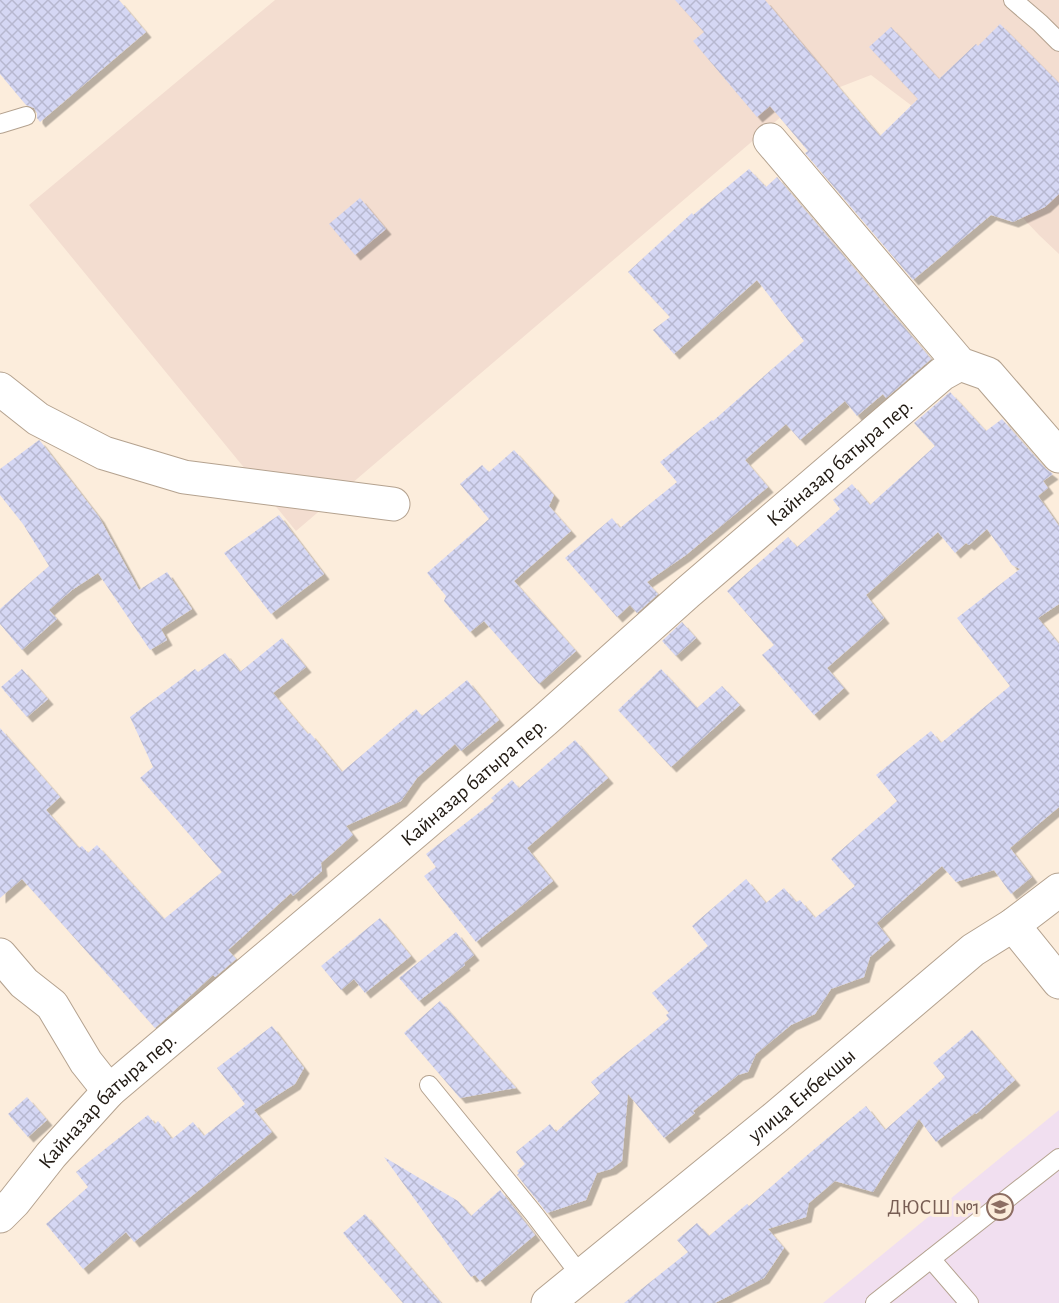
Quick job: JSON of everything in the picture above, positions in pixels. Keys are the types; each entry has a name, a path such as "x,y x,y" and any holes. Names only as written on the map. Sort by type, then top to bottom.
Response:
{"street":[{"path":"771,140 960,364 988,374 1059,456"},
{"name":"Кайназар батыра пер.","path":"0,1216 109,1091 429,820 687,593 942,374 960,364"},
{"path":"0,389 38,419 104,453 184,477 393,504"},
{"name":"улица Енбекшы","path":"548,1303 776,1118 973,950 1013,925 1059,890"},
{"path":"1013,925 1059,982"},
{"path":"0,955 24,982 52,1005 86,1062 109,1091"}],"lane":[{"path":"1013,0 1059,42"},
{"path":"0,124 26,116"},
{"path":"429,1085 534,1214 581,1276"},
{"path":"875,1303 1059,1158"},
{"path":"931,1259 969,1303"}],"shaded area":[{"path":"275,0 1059,0 1059,254 928,118 871,75 796,104 296,531 29,205"},
{"name":"ДЮСШ №1","path":"1059,1110 1059,1303 823,1303"}],"building":[{"path":"0,0 119,0 146,32 40,122 34,108 26,105 0,74"},
{"path":"675,0 765,0 880,136 918,99 869,47 891,27 939,79 1000,24 1059,83 1059,194 1045,207 1013,222 991,215 913,280 805,153 808,151 770,106 757,117 693,41 704,32"},
{"path":"749,169 766,187 777,177 931,359 886,398 883,394 857,416 845,401 800,440 786,424 745,460 768,487 686,555 647,582 658,594 637,613 630,605 617,617 565,558 612,518 620,528 677,482 660,462 713,421 804,341 757,280 674,354 653,330 670,317 628,272 692,213 693,215"},
{"path":"360,198 386,229 355,255 329,224"},
{"path":"950,392 986,431 1002,419 1053,474 1043,481 1048,488 1038,496 1059,526 1059,604 1038,618 1059,644 1059,807 1010,848 1032,877 1011,894 994,870 956,882 942,866 877,923 890,940 870,957 864,977 831,989 815,1014 791,1025 756,1054 748,1072 738,1075 664,1138 628,1094 622,1161 611,1169 597,1173 586,1200 547,1213 517,1175 519,1173 517,1171 525,1164 516,1152 550,1124 556,1132 600,1093 591,1082 669,1019 666,1015 669,1013 652,993 708,946 692,926 746,879 766,903 784,888 796,902 800,900 815,918 855,886 831,859 897,801 876,775 931,731 941,743 1010,686 957,618 1020,569 1012,565 987,529 969,545 966,543 955,553 938,532 866,595 884,618 827,668 844,688 814,715 762,655 774,645 727,591 788,537 797,547 840,509 833,500 852,484 870,505 935,446 914,423"},
{"path":"39,440 99,517 139,590 167,572 192,609 161,629 167,640 150,650 98,573 72,590 49,610 57,619 22,650 0,624 0,609 49,566 23,524 0,495 0,469"},
{"path":"514,450 554,495 549,506 571,531 514,581 576,651 539,684 484,621 470,632 444,601 446,596 427,573 489,519 460,484 482,465 489,472"},
{"path":"279,515 324,574 271,614 224,553"},
{"path":"682,622 696,638 676,656 662,641"},
{"path":"282,638 306,667 273,693 342,772 416,709 422,716 467,680 499,720 461,751 455,744 417,778 401,801 346,826 353,835 321,863 322,871 293,896 291,893 228,950 236,959 215,977 213,975 155,1028 22,879 0,898 0,728 60,797 46,810 79,848 82,846 88,853 97,845 164,919 222,872 140,778 153,767 130,717 195,669 198,672 225,653 240,672"},
{"path":"22,669 48,699 27,717 1,687"},
{"path":"661,669 697,708 722,686 740,705 671,767 618,710"},
{"path":"575,740 608,778 527,848 553,881 476,942 424,876 436,867 426,854 494,801 491,798 512,780 519,788"},
{"path":"380,918 411,956 365,993 354,979 341,990 321,966"},
{"path":"456,932 474,955 464,963 465,965 419,1001 399,978"},
{"path":"440,1001 516,1088 460,1098 404,1033"},
{"path":"272,1026 304,1068 295,1084 254,1110 272,1132 134,1242 126,1232 83,1269 46,1224 88,1187 76,1172 148,1115 155,1124 158,1121 172,1139 193,1122 204,1136 245,1104 217,1068"},
{"path":"972,1030 1015,1080 976,1114 936,1142 919,1119 873,1192 835,1181 809,1203 806,1217 768,1229 784,1248 764,1278 715,1303 624,1303 688,1252 677,1240 697,1223 709,1236 747,1204 749,1206 866,1106 885,1130 945,1077 933,1063"},
{"path":"27,1097 47,1120 28,1137 8,1114"},
{"path":"384,1157 458,1201 471,1216 500,1190 535,1235 480,1281 475,1275 471,1277"},
{"path":"365,1214 441,1303 403,1303 367,1262 343,1233"}],"place":[{"name":"ДЮСШ №1","path":"1000,1207"}]}
